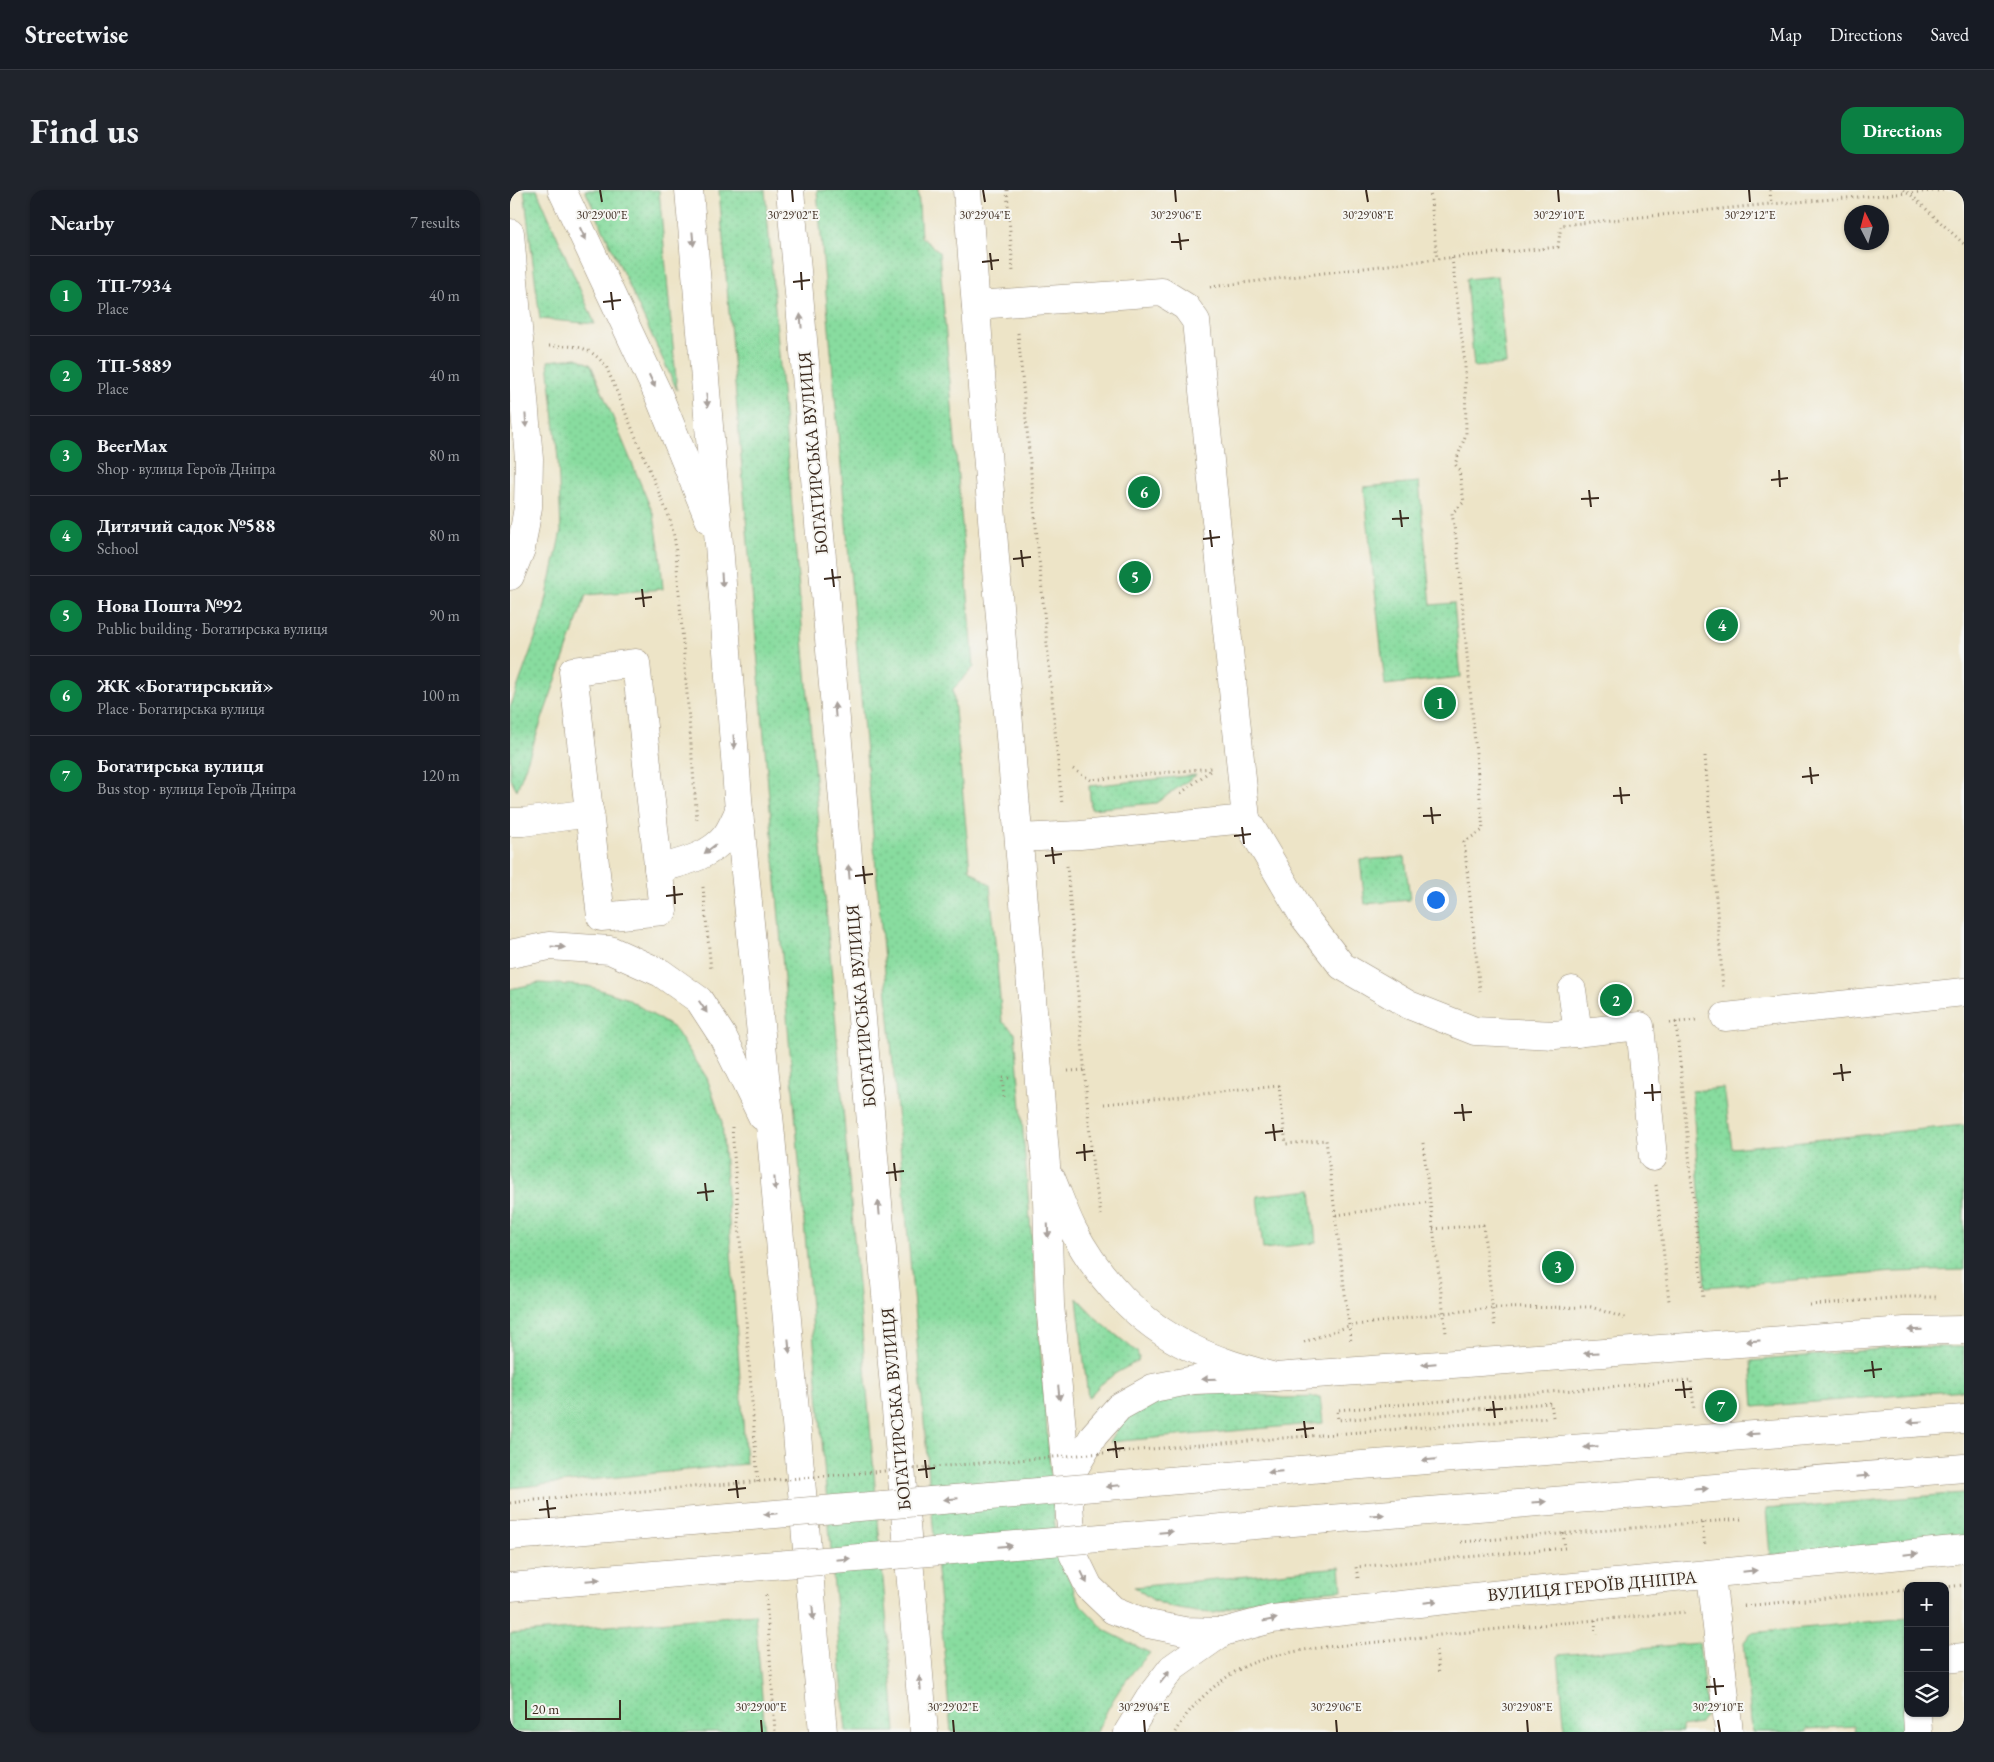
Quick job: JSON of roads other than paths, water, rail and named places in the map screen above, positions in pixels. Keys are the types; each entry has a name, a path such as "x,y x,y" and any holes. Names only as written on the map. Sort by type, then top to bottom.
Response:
{"main road":[{"path":"562,190 658,394 719,544"},
{"path":"689,190 739,811 771,1136 823,1732"},
{"name":"БОГАТИРСЬКА ВУЛИЦЯ","path":"790,190 924,1732"},
{"path":"967,190 996,568 1046,1165 1050,1305 1073,1554 1089,1587 1114,1610 1148,1624 1184,1631 1223,1632"},
{"path":"510,233 529,459 528,507 520,549 510,576"},
{"path":"976,306 1162,292 1186,307 1196,321 1246,819 1304,918 1342,966 1409,1005 1475,1031 1555,1035 1640,1026 1653,1157"},
{"path":"636,663 658,869 663,911 600,917 573,671 636,663"},
{"path":"658,869 699,857 726,836 739,811"},
{"path":"514,818 590,813"},
{"path":"1018,838 1065,836 1246,819"},
{"path":"510,954 549,946 610,950 661,973 699,1000 723,1037 771,1136"},
{"path":"1572,990 1578,1032"},
{"path":"1725,1017 1964,992"},
{"path":"1046,1165 1073,1229 1096,1268 1123,1299 1158,1328 1188,1347 1228,1364 1275,1377"},
{"path":"1067,1481 1094,1435 1119,1407 1153,1388 1194,1380 1275,1377 1905,1330 1964,1330"},
{"path":"510,1536 1323,1468 1964,1419"},
{"path":"510,1587 1964,1468"},
{"name":"ВУЛИЦЯ ГЕРОЇВ ДНІПРА","path":"1223,1632 1272,1619 1511,1593 1964,1549"},
{"path":"1711,1575 1729,1732"},
{"path":"1128,1732 1149,1698 1172,1668 1223,1632"},
{"path":"1949,1659 1964,1657"},
{"path":"1917,1717 1918,1732"}],"place":[{"name":"ЖК «Богатирський»","path":"1144,492"},
{"name":"Нова Пошта №92","path":"1135,577"},
{"name":"Дитячий садок №588","path":"1722,625"},
{"name":"ТП-7934","path":"1440,703"},
{"name":"ТП-5889","path":"1616,1000"},
{"name":"BeerMax","path":"1558,1267"},
{"name":"Богатирська вулиця","path":"1721,1406"}]}
